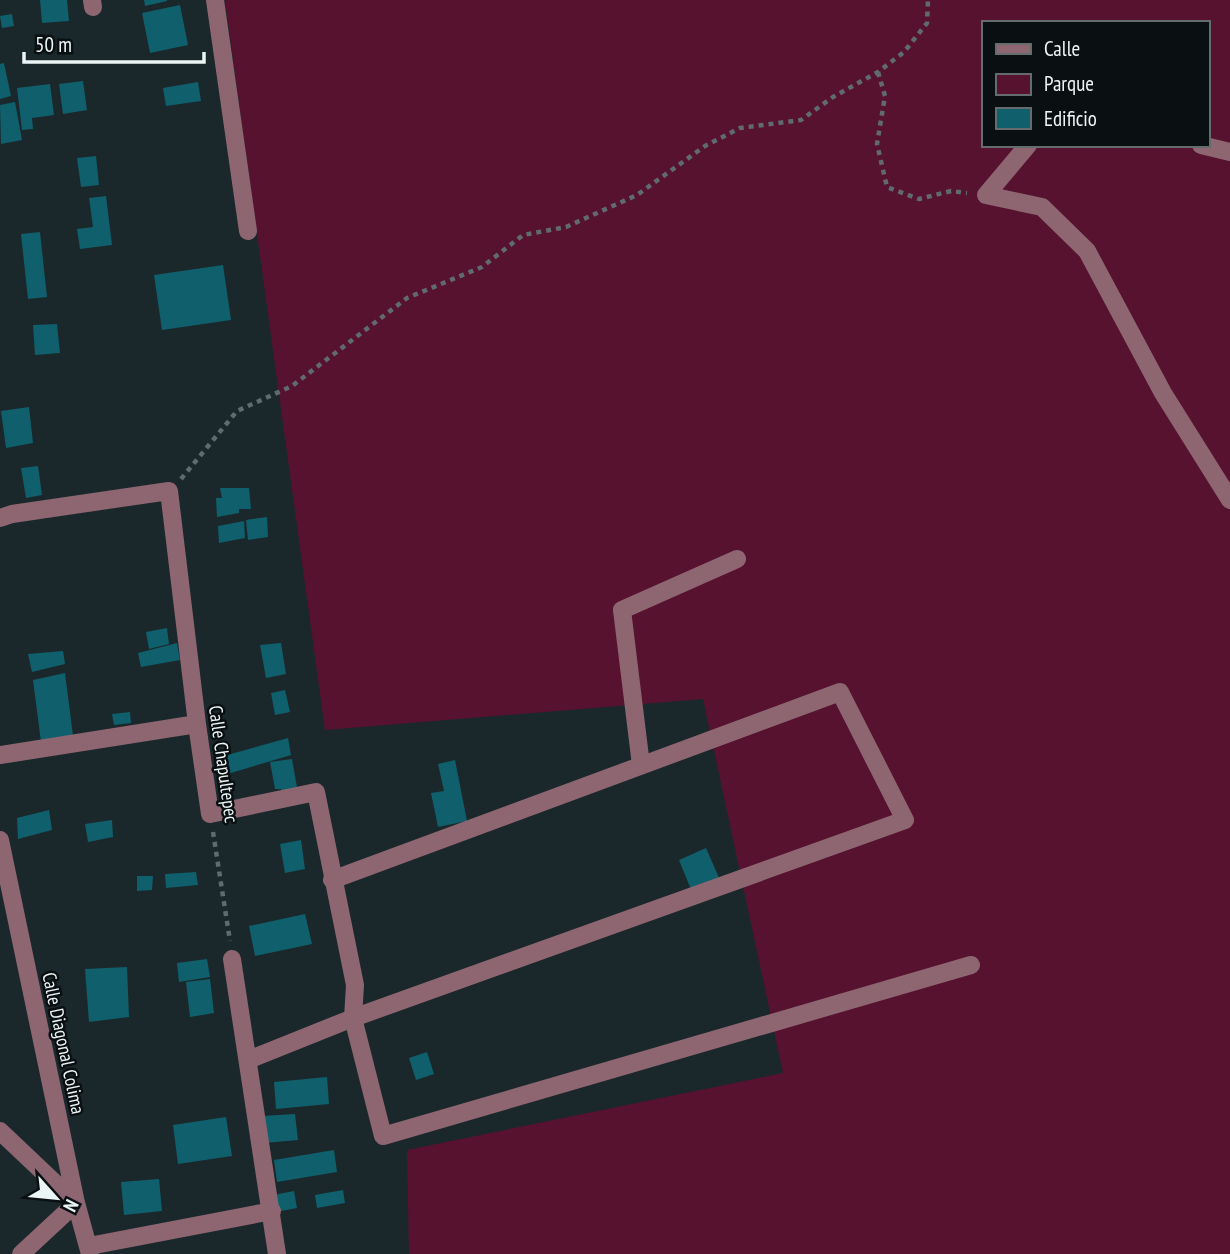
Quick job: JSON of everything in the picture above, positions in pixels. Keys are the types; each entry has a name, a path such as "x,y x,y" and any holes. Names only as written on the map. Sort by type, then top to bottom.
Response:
{"street":[{"path":"215,0 248,231"},
{"path":"1026,147 986,195 1042,207 1087,251 1163,393 1230,499"},
{"path":"1209,147 1230,152"},
{"path":"0,518 169,491"},
{"name":"Calle Chapultepec","path":"169,491 210,814"},
{"path":"641,765 622,610 737,559"},
{"path":"248,1060 353,1018 905,820 839,692 332,880"},
{"path":"0,755 197,724"},
{"path":"210,814 316,792 355,985 353,1018 383,1136 971,965"},
{"name":"Calle Diagonal Colima","path":"0,840 76,1203 90,1250"},
{"path":"232,959 277,1254"},
{"path":"0,1131 76,1203 21,1254"},
{"path":"90,1250 272,1211"}],"path":[{"path":"169,491 237,411 292,386 407,298 482,267 523,235 566,227 637,195 705,146 740,128 802,120 833,97 878,72 904,52 927,23 928,0"},
{"path":"878,72 885,96 877,144 887,187 919,199 951,191 986,195"},
{"name":"Calle Chapultepec","path":"210,814 232,959"}],"green space":[{"path":"225,0 1230,0 1230,1254 409,1254 407,1150 783,1073 703,699 325,730"}],"building":[{"path":"40,0 67,0 69,21 42,23"},
{"path":"144,0 167,0 167,1 145,6"},
{"path":"180,5 188,45 150,53 142,13"},
{"path":"12,14 14,26 2,28 0,16"},
{"path":"4,63 11,96 0,99 0,64"},
{"path":"83,81 87,110 63,114 59,84"},
{"path":"198,82 201,101 166,106 163,88"},
{"path":"50,84 54,115 32,118 33,129 22,130 17,88"},
{"path":"15,102 22,140 1,144 0,105"},
{"path":"96,156 99,185 81,187 77,158"},
{"path":"106,196 112,245 80,249 77,229 93,227 89,198"},
{"path":"40,232 47,297 28,299 21,234"},
{"path":"223,265 231,320 162,330 154,275"},
{"path":"57,324 60,353 35,355 33,325"},
{"path":"29,407 33,443 6,448 1,411"},
{"path":"38,466 42,495 26,498 21,468"},
{"path":"220,488 249,488 251,509 239,509 239,513 217,517 216,498 222,498"},
{"path":"267,517 268,537 248,540 246,520"},
{"path":"244,521 245,538 219,543 218,526"},
{"path":"167,628 169,644 149,649 146,632"},
{"path":"177,643 180,660 141,667 138,653"},
{"path":"281,643 286,674 266,678 260,645"},
{"path":"63,651 65,664 32,672 28,654"},
{"path":"65,673 73,736 41,742 33,680"},
{"path":"285,690 290,712 275,715 271,693"},
{"path":"130,712 131,723 114,725 112,714"},
{"path":"288,738 291,755 224,775 220,757"},
{"path":"292,759 298,793 281,796 281,789 275,789 270,762"},
{"path":"455,760 467,821 438,827 431,793 444,791 438,764"},
{"path":"49,810 52,830 18,839 17,818"},
{"path":"112,820 113,837 88,842 85,824"},
{"path":"301,840 305,869 285,873 280,844"},
{"path":"706,848 720,880 692,892 679,860"},
{"path":"196,872 198,885 166,888 165,874"},
{"path":"137,876 153,876 152,890 137,891"},
{"path":"305,914 312,944 255,956 249,926"},
{"path":"207,959 210,977 179,982 177,963"},
{"path":"127,967 129,1017 89,1022 85,969"},
{"path":"210,979 214,1013 190,1017 186,982"},
{"path":"427,1052 434,1074 416,1080 409,1058"},
{"path":"327,1077 329,1104 276,1109 274,1082"},
{"path":"295,1114 298,1140 264,1143 262,1116"},
{"path":"226,1117 232,1156 178,1164 173,1125"},
{"path":"334,1150 337,1172 277,1182 274,1160"},
{"path":"159,1179 162,1211 124,1215 121,1182"},
{"path":"343,1190 345,1203 317,1208 315,1195"},
{"path":"294,1191 297,1208 276,1212 273,1195"}]}
